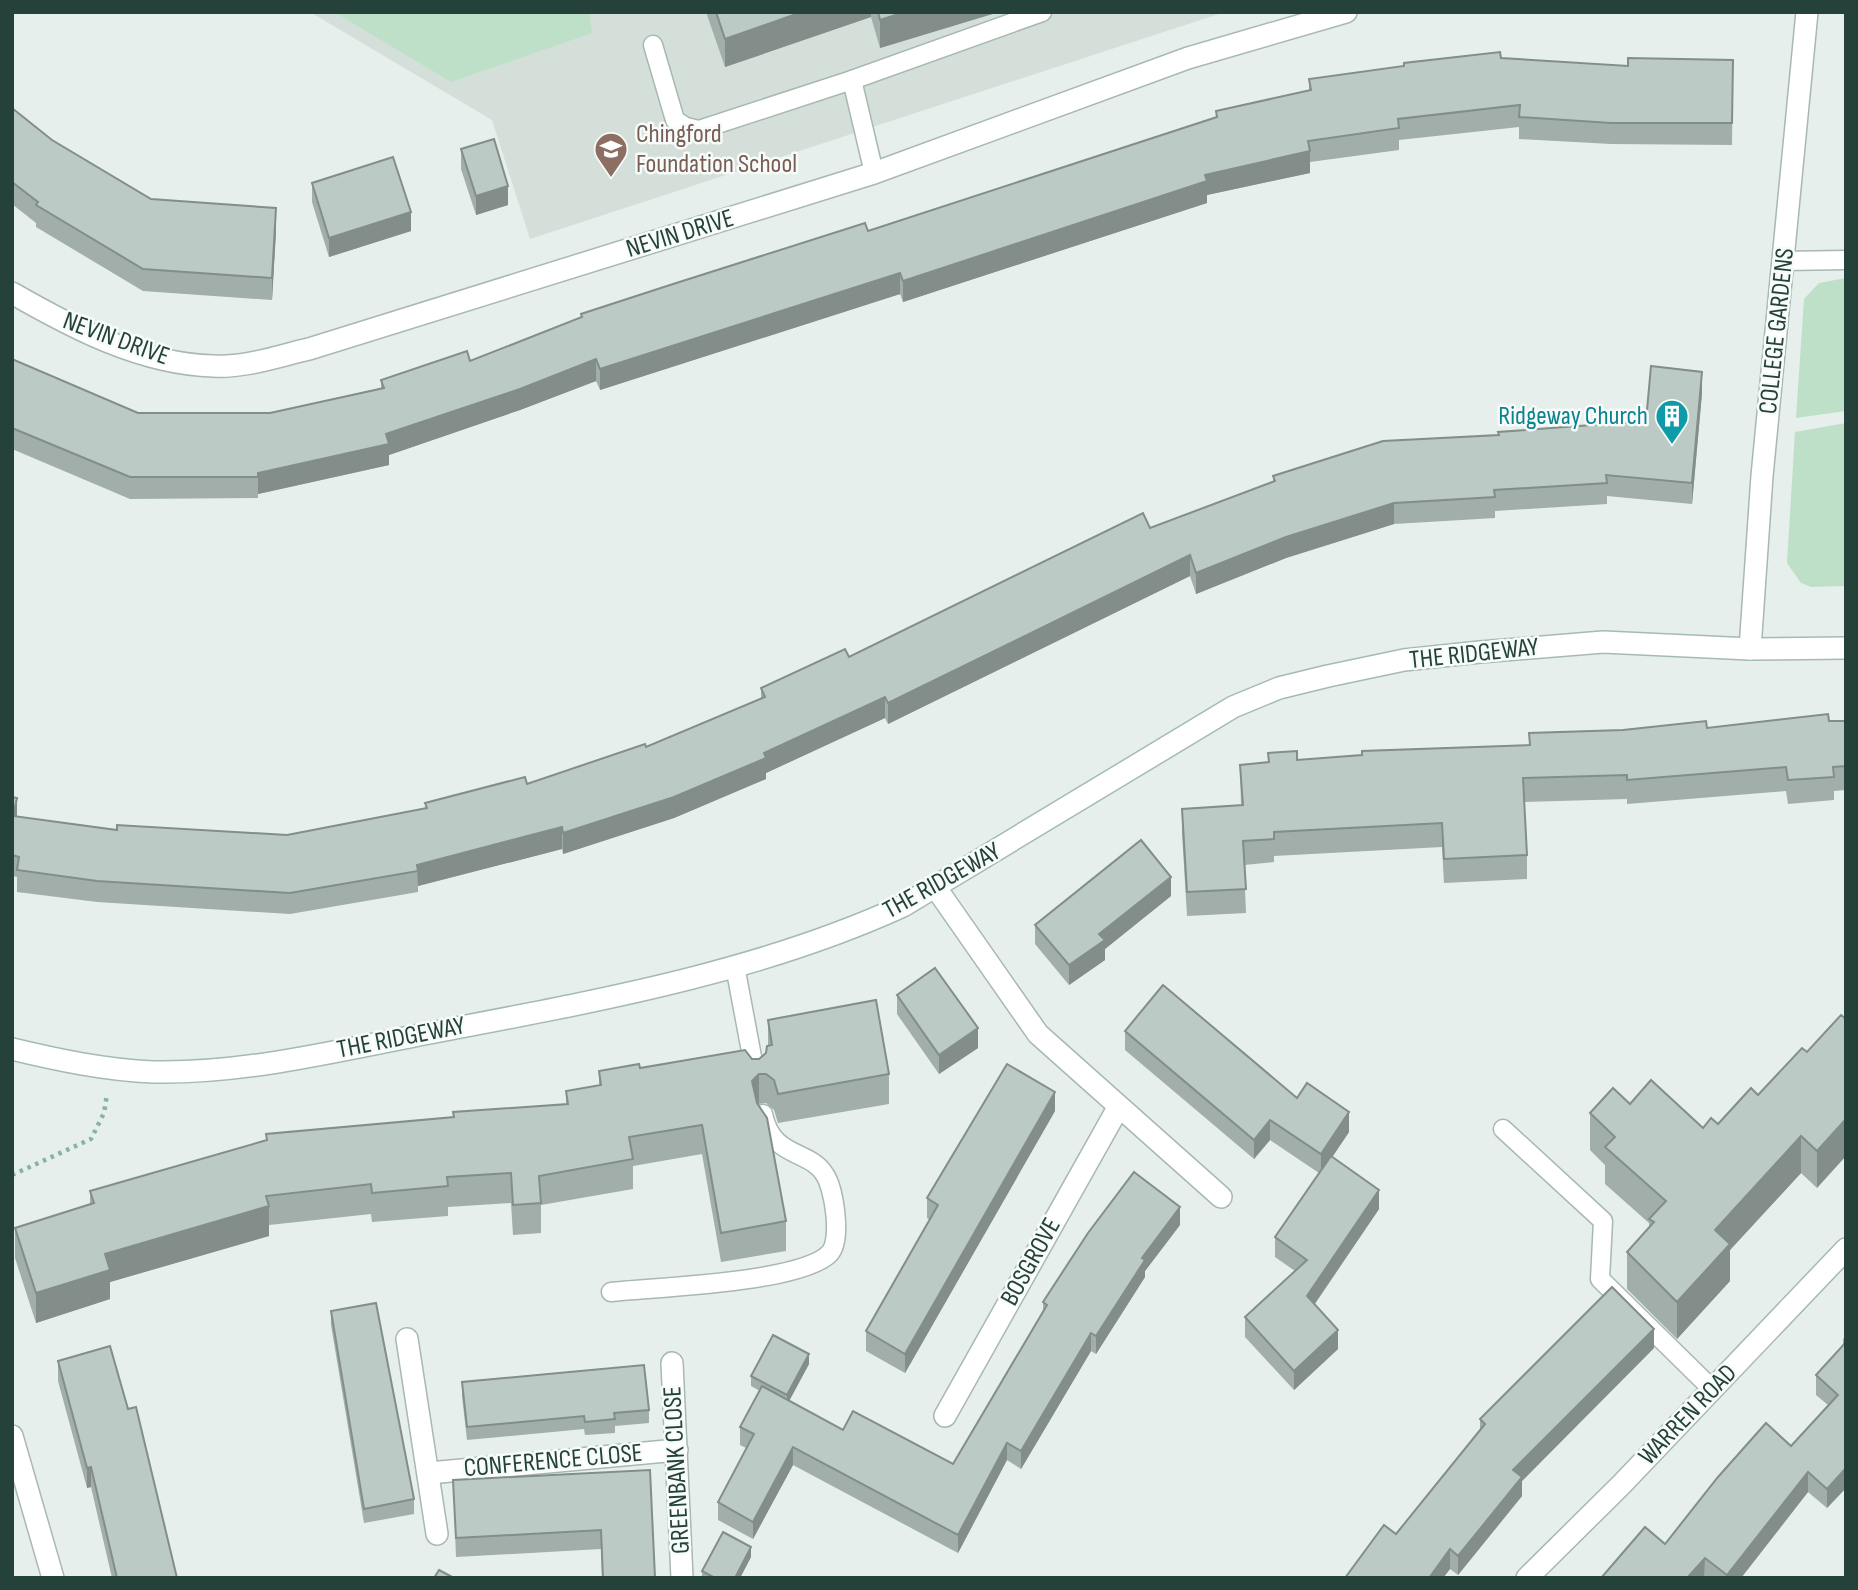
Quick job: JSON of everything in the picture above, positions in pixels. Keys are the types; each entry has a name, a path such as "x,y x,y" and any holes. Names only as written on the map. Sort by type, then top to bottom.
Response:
{"street":[{"name":"NEVIN DRIVE","path":"12,293 60,320 113,343 159,358 214,367 257,361 309,349 874,173 1188,58 1346,12"},
{"name":"COLLEGE GARDENS","path":"1749,649 1762,476 1807,12"},
{"name":"THE RIDGEWAY","path":"12,1049 112,1069 155,1072 233,1067 329,1052 591,1002 735,966 852,929 936,888 1233,707 1279,688 1404,660 1603,642 1749,649 1846,648"},
{"path":"936,888 1038,1034 1118,1108 1222,1197"},
{"name":"BOSGROVE","path":"945,1416 1118,1108"},
{"name":"WARREN ROAD","path":"1527,1578 1846,1249"},
{"name":"CONFERENCE CLOSE","path":"407,1339 437,1534"},
{"name":"GREENBANK CLOSE","path":"671,1363 682,1578"},
{"path":"12,1436 53,1578"},
{"name":"CONFERENCE CLOSE","path":"429,1473 677,1450"}],"lane":[{"path":"653,45 675,120 685,127 699,130 852,80 1042,12"},
{"path":"852,80 874,173"},
{"path":"1784,261 1846,260"},
{"path":"735,966 756,1078"},
{"path":"611,1292 788,1273 817,1262 831,1252 835,1244 836,1216 828,1180 819,1166 789,1152 773,1138 763,1114"},
{"path":"1503,1129 1603,1221 1600,1279 1712,1389"}],"path":[{"path":"12,1175 91,1139 104,1113 112,1069"}],"shaded area":[{"name":"Chingford Foundation School","path":"310,12 1225,12 530,239 492,120"}],"green space":[{"path":"334,12 589,12 592,33 451,82"},
{"path":"1846,278 1846,411 1796,418 1804,299 1819,283"},
{"path":"1846,423 1846,586 1811,587 1801,583 1787,563 1795,432"}],"building":[{"path":"716,12 802,12 725,39"},
{"path":"878,12 905,12 880,20"},
{"path":"1500,52 1501,58 1628,66 1628,58 1733,60 1732,123 1611,123 1519,117 1520,105 1398,119 1399,128 1308,141 1310,151 1205,175 1207,181 903,281 900,273 600,369 596,359 520,389 386,434 389,444 258,473 258,477 130,477 12,428 12,359 138,413 270,413 384,388 381,380 467,351 470,361 582,317 581,314 670,285 865,223 868,231 1217,117 1216,111 1311,90 1309,79 1404,66 1404,63"},
{"path":"12,108 52,140 151,199 276,208 272,278 143,269 36,205 38,202 12,182"},
{"path":"494,139 508,186 476,196 461,149"},
{"path":"393,157 411,212 329,238 312,183"},
{"path":"1651,366 1702,372 1692,483 1606,475 1607,483 1494,490 1495,497 1394,503 1286,537 1196,573 1190,555 888,703 885,697 764,753 766,758 674,797 563,833 562,827 417,865 418,871 290,893 97,881 17,870 19,857 12,855 12,797 17,798 13,816 117,830 117,825 287,835 427,808 425,803 525,777 527,784 645,744 646,747 765,697 761,688 845,649 849,657 1143,513 1150,528 1275,481 1273,476 1383,441 1499,435 1498,432 1646,421"},
{"path":"1828,714 1829,721 1846,721 1846,766 1833,767 1834,777 1788,780 1786,767 1627,780 1627,775 1523,778 1527,855 1444,859 1442,823 1274,832 1274,839 1243,841 1246,889 1187,892 1182,809 1243,805 1240,765 1269,762 1268,753 1297,751 1297,760 1362,755 1362,751 1530,745 1529,733 1623,730 1706,721 1707,728"},
{"path":"1141,840 1171,877 1099,934 1105,940 1069,965 1035,925"},
{"path":"935,968 978,1028 939,1055 897,995"},
{"path":"1163,985 1297,1098 1307,1083 1349,1112 1321,1154 1270,1120 1254,1140 1125,1031"},
{"path":"876,1000 889,1074 778,1094 774,1080 766,1074 759,1074 752,1081 757,1103 767,1118 786,1221 721,1233 702,1125 629,1137 633,1159 539,1176 541,1203 513,1205 511,1173 447,1177 448,1186 372,1193 371,1184 266,1196 269,1206 105,1254 110,1270 36,1293 15,1228 94,1203 90,1191 267,1140 266,1134 454,1117 453,1112 568,1104 566,1091 601,1085 599,1071 639,1064 640,1068 745,1050 752,1059 759,1059 766,1053 767,1046 772,1045 768,1020"},
{"path":"1841,1015 1846,1019 1846,1119 1817,1151 1801,1136 1715,1230 1730,1244 1677,1302 1627,1252 1654,1222 1649,1219 1666,1201 1605,1147 1615,1137 1590,1113 1613,1088 1630,1104 1651,1080 1703,1128 1711,1118 1718,1124 1751,1088 1758,1095 1802,1048 1807,1052"},
{"path":"1007,1064 1055,1092 905,1354 866,1331 938,1205 927,1198"},
{"path":"1331,1156 1379,1190 1307,1296 1338,1330 1294,1371 1245,1317 1307,1260 1275,1237"},
{"path":"1134,1172 1180,1207 1142,1258 1145,1260 1096,1336 1091,1333 1021,1451 1007,1443 958,1535 793,1447 753,1522 718,1502 754,1434 740,1427 762,1386 843,1430 853,1411 953,1464 1047,1305 1043,1302 1088,1233"},
{"path":"1612,1287 1654,1329 1513,1470 1522,1477 1458,1556 1450,1549 1429,1578 1345,1578 1384,1525 1396,1534 1485,1424 1480,1419"},
{"path":"376,1303 414,1499 364,1509 331,1311"},
{"path":"773,1335 809,1354 787,1395 751,1376"},
{"path":"1846,1342 1846,1468 1827,1489 1808,1472 1727,1575 1705,1558 1687,1578 1601,1578 1645,1527 1665,1544 1718,1477 1766,1423 1791,1446 1838,1395 1816,1375"},
{"path":"110,1346 128,1409 136,1407 177,1578 117,1578 91,1467 87,1468 58,1361"},
{"path":"644,1365 649,1410 614,1413 615,1419 585,1422 584,1416 467,1427 462,1382"},
{"path":"650,1470 655,1578 603,1578 601,1530 456,1538 453,1480"},
{"path":"723,1532 751,1547 735,1578 715,1578 702,1571"},
{"path":"439,1570 454,1578 434,1578"}],"place":[{"name":"Chingford Foundation School","path":"611,179"},
{"name":"Ridgeway Church","path":"1672,446"}]}
